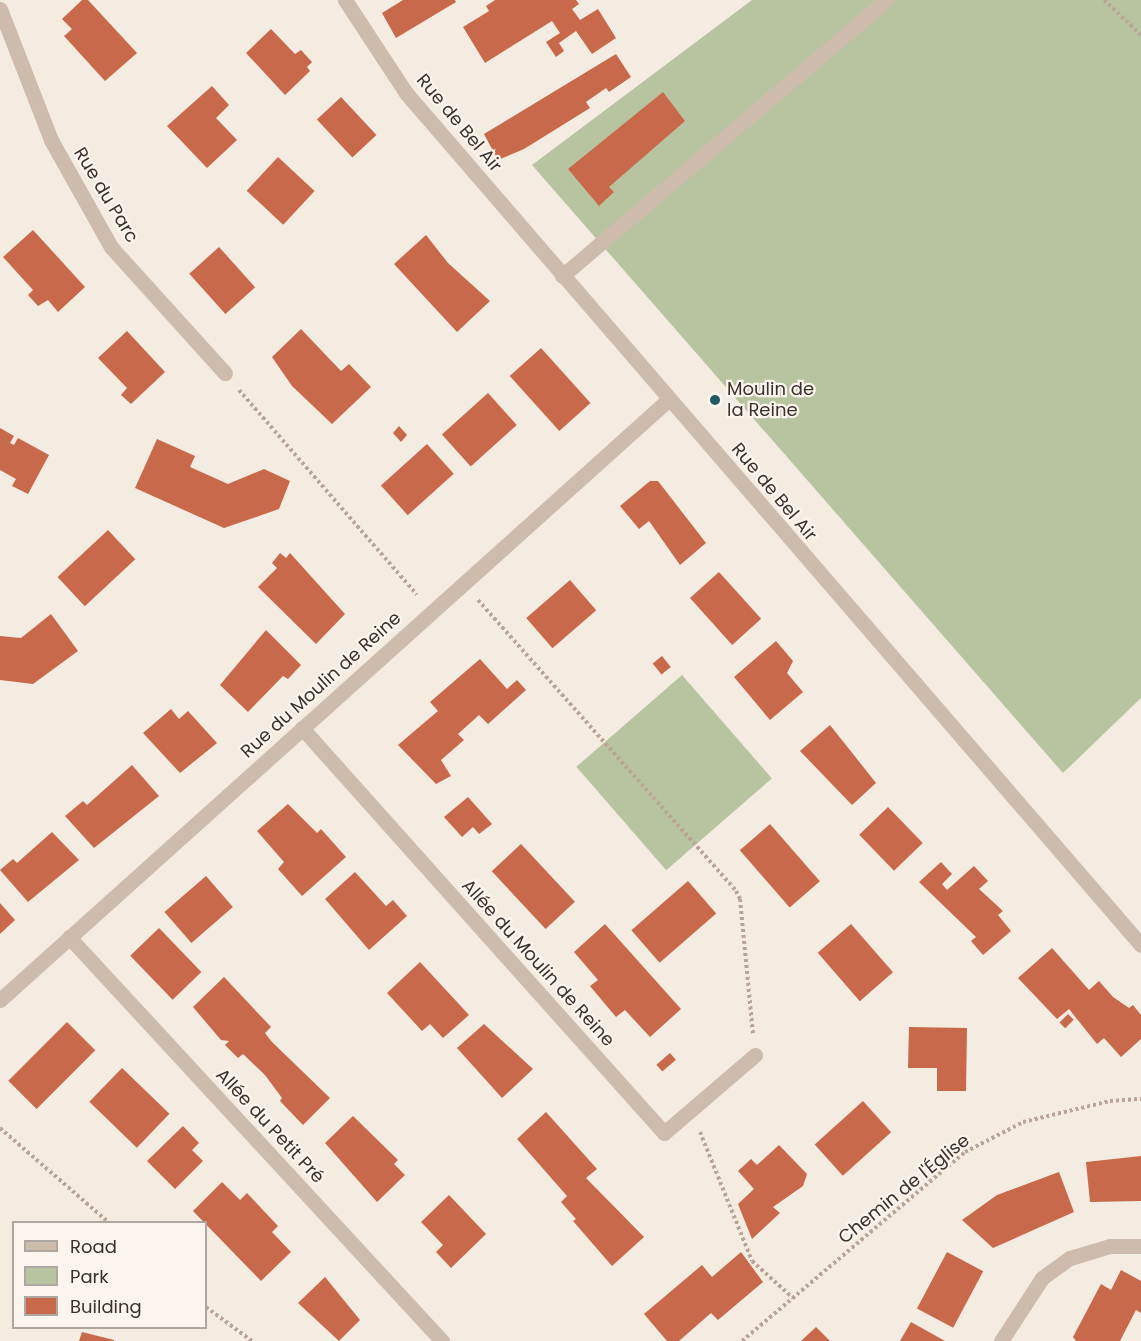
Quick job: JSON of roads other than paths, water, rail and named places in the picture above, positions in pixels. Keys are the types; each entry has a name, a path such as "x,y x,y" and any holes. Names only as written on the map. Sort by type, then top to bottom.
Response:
{"street":[{"name":"Rue de Bel Air","path":"345,0 406,93 668,400 1141,945"},
{"path":"562,276 886,0"},
{"name":"Rue du Parc","path":"0,9 51,140 111,247 225,374"},
{"name":"Rue du Moulin de Reine","path":"0,1000 668,400"},
{"name":"Allée du Moulin de Reine","path":"302,728 664,1133 755,1055"},
{"name":"Allée du Petit Pré","path":"69,938 441,1341"},
{"path":"1001,1341 1042,1278 1070,1258 1110,1246 1141,1246"}],"place":[{"name":"Moulin de la Reine","path":"715,400"}]}
